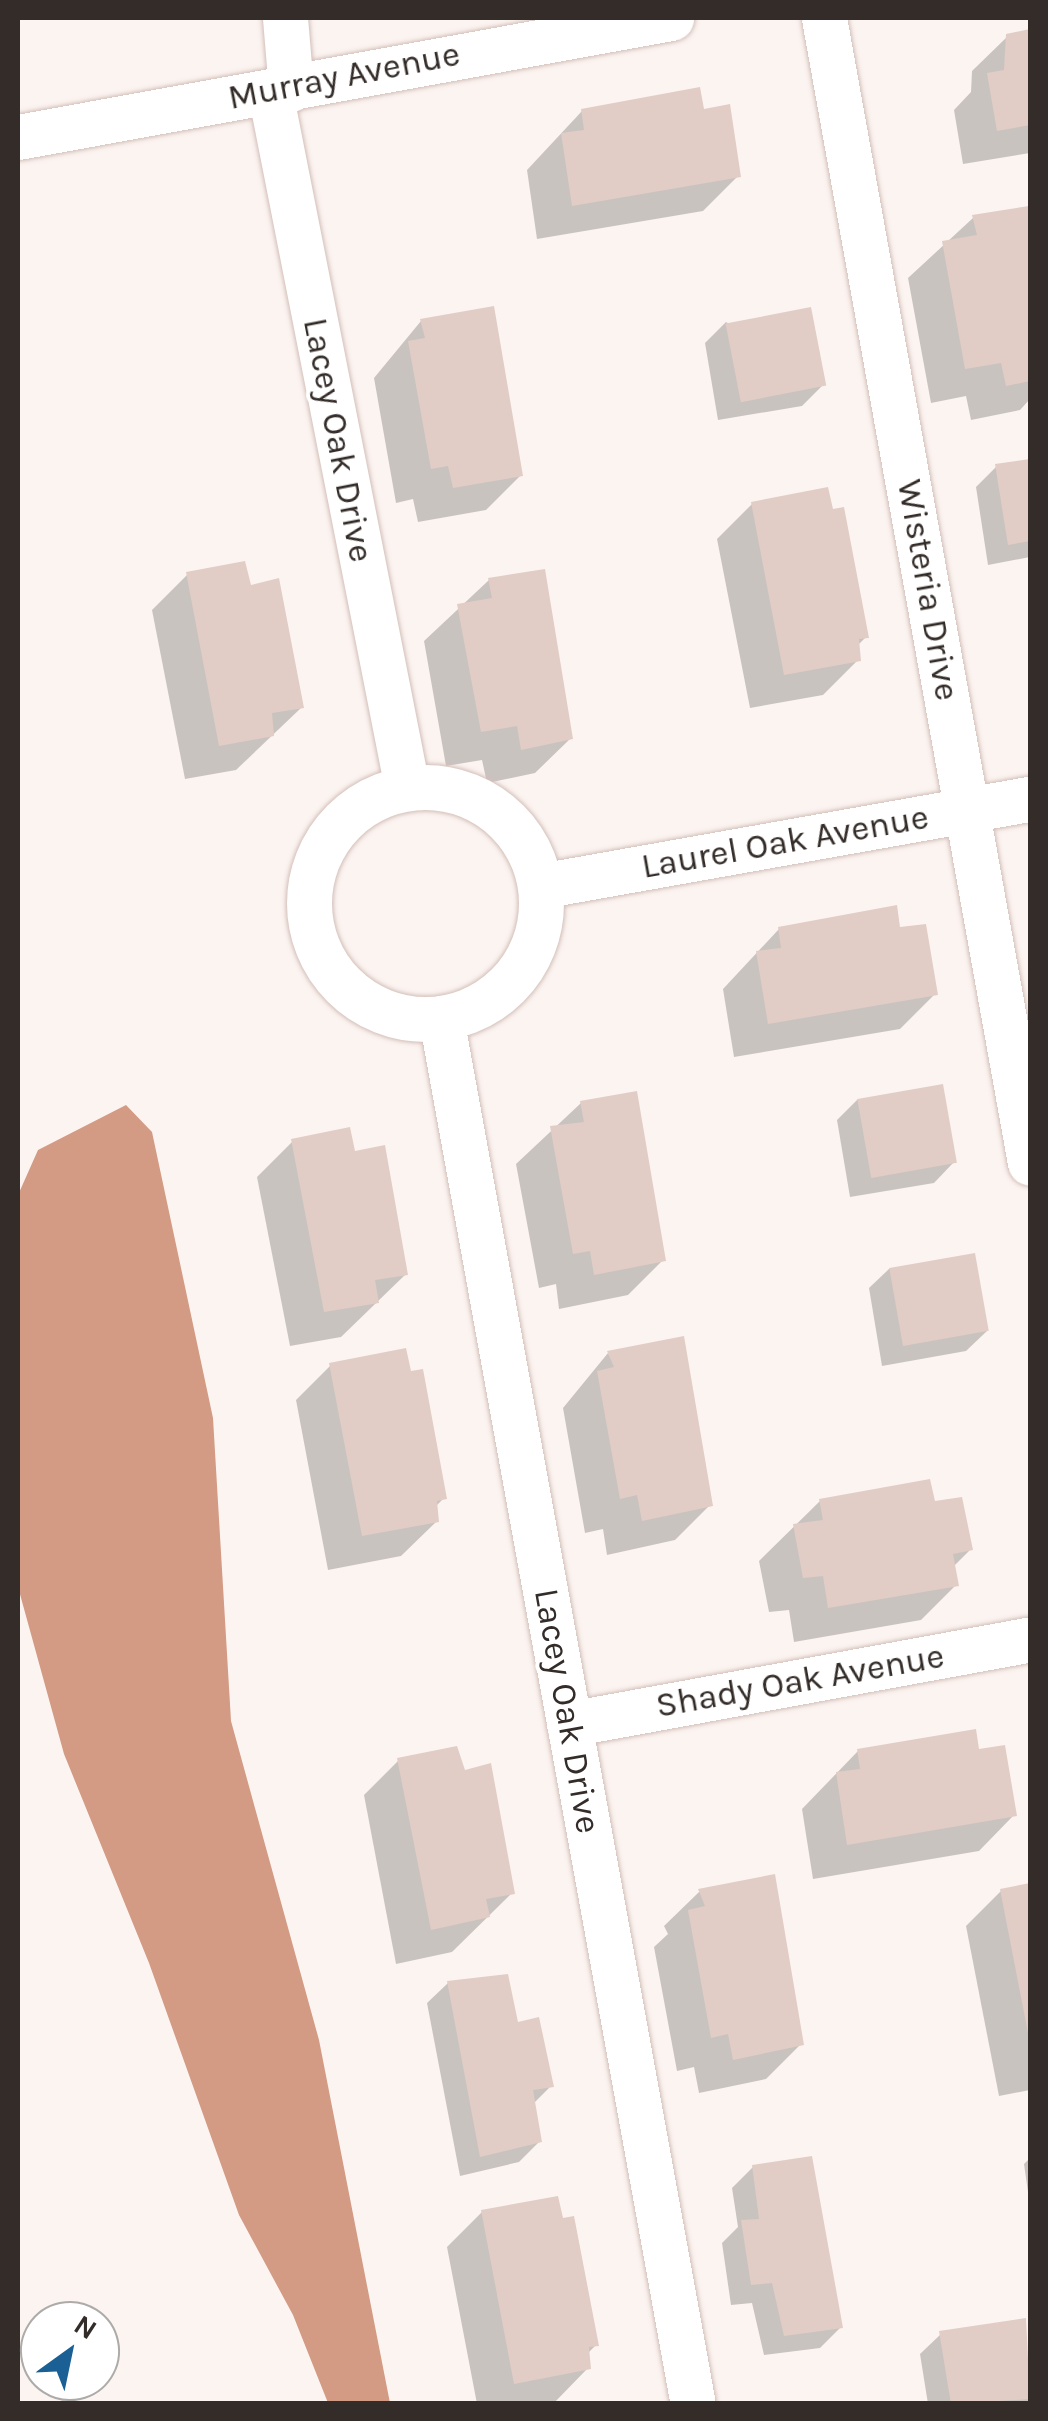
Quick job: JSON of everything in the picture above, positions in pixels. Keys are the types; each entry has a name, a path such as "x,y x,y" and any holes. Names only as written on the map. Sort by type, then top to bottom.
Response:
{"street":[{"name":"Lacey Oak Drive","path":"285,18 281,90 406,788"},
{"name":"Murray Avenue","path":"18,137 671,18"},
{"name":"Wisteria Drive","path":"824,18 1030,1164"},
{"path":"406,788 452,790 493,810 524,843 540,886 538,932 518,973 484,1004 441,1018 395,1015 354,995 323,961 309,917 312,873 332,833 365,804 406,788"},
{"name":"Laurel Oak Avenue","path":"540,886 1030,799"},
{"name":"Lacey Oak Drive","path":"441,1018 692,2404"},
{"name":"Shady Oak Avenue","path":"569,1724 1030,1639"}],"shaded area":[{"path":"126,1105 152,1132 213,1418 231,1721 319,2040 390,2403 328,2403 293,2315 239,2215 149,1963 64,1754 18,1587 18,1195 38,1150"}],"building":[{"path":"1030,29 1030,125 997,131 987,73 1004,70 1006,34"},
{"path":"700,87 704,109 730,104 741,177 572,206 561,133 584,130 581,109"},
{"path":"1029,206 1030,381 1006,386 1001,363 965,369 942,241 977,235 972,215"},
{"path":"494,306 523,476 453,488 448,466 431,469 408,341 425,338 420,319"},
{"path":"811,307 826,386 741,402 726,324"},
{"path":"1030,459 1030,541 1008,545 995,464"},
{"path":"828,487 833,509 844,507 869,638 859,639 861,661 784,675 751,502"},
{"path":"245,561 251,585 279,578 304,708 272,713 274,736 219,746 186,572"},
{"path":"545,569 573,739 521,750 517,726 481,732 457,604 492,598 488,578"},
{"path":"897,905 900,927 926,924 938,995 768,1024 756,951 781,948 778,927"},
{"path":"943,1084 957,1163 871,1178 857,1099"},
{"path":"637,1091 666,1261 594,1275 590,1251 573,1254 550,1126 584,1122 580,1101"},
{"path":"350,1127 355,1151 385,1145 408,1275 375,1280 379,1303 324,1312 291,1139"},
{"path":"975,1253 989,1331 903,1346 889,1268"},
{"path":"684,1336 713,1506 642,1521 637,1495 620,1499 597,1371 614,1367 607,1351"},
{"path":"406,1348 411,1371 423,1369 447,1499 437,1501 439,1522 362,1536 329,1363"},
{"path":"930,1479 935,1501 962,1497 973,1550 953,1554 959,1586 828,1608 823,1576 803,1578 793,1524 823,1520 819,1499"},
{"path":"976,1729 979,1749 1005,1745 1017,1816 847,1845 836,1772 860,1769 857,1749"},
{"path":"457,1746 465,1770 491,1763 515,1894 486,1899 490,1917 431,1930 397,1758"},
{"path":"775,1874 804,2045 733,2060 728,2034 711,2038 688,1910 705,1906 698,1889"},
{"path":"1030,1883 1030,2038 1029,2038 1000,1889"},
{"path":"508,1974 518,2022 539,2017 554,2087 533,2090 542,2142 480,2157 447,1981"},
{"path":"812,2156 843,2328 784,2336 772,2283 751,2285 741,2220 759,2219 752,2165"},
{"path":"558,2196 563,2218 574,2216 599,2346 589,2347 591,2369 514,2384 481,2210"},
{"path":"1026,2318 1030,2399 951,2404 939,2331"}]}
